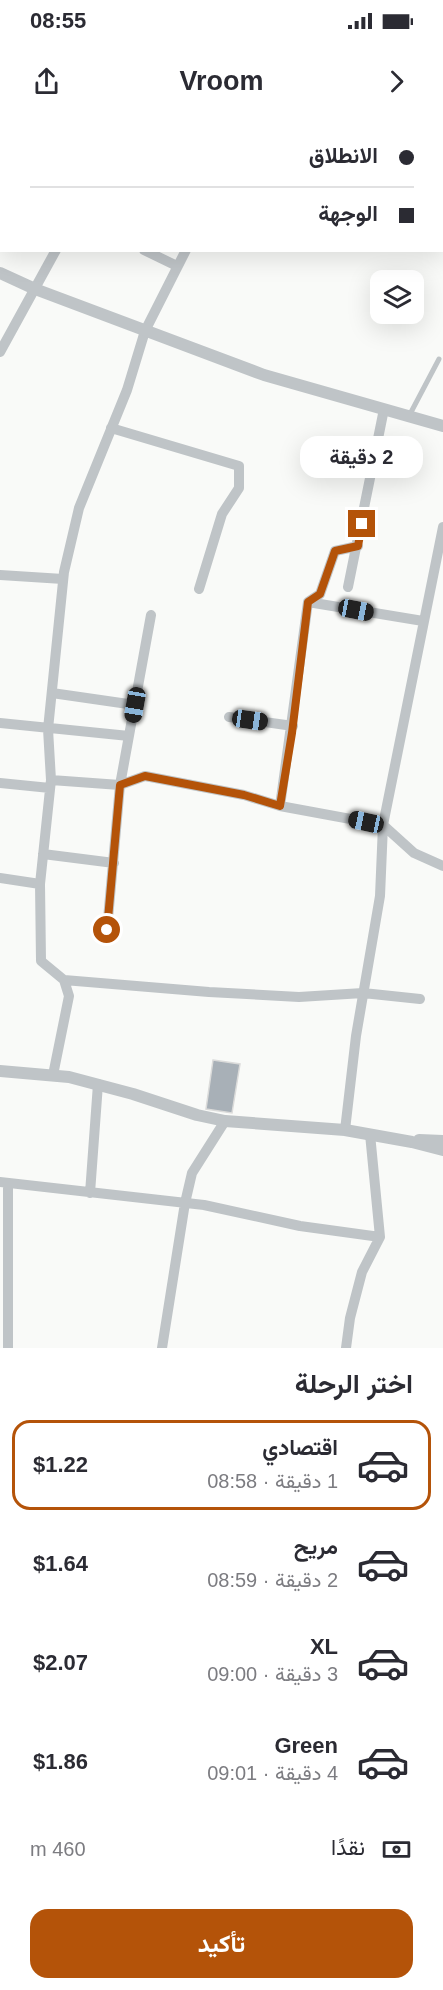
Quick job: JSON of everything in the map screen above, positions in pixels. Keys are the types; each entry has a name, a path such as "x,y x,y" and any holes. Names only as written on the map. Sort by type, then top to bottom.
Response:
{"street":[{"path":"0,352 55,252"},
{"path":"148,252 177,266"},
{"path":"53,1075 69,996 64,980 41,961 40,884 50,784 48,729 63,579 78,508 127,390 145,331 185,252"},
{"path":"0,273 35,289 264,375 443,426"},
{"path":"348,587 384,409"},
{"path":"111,428 239,466 238,488 222,514 199,589"},
{"path":"345,1130 363,993 380,896 383,825 443,527"},
{"path":"280,806 293,726 308,602 320,594 335,551 358,546"},
{"path":"0,575 63,579"},
{"path":"308,602 423,621"},
{"path":"107,930 120,785 151,615"},
{"path":"52,693 135,705"},
{"path":"229,717 293,726"},
{"path":"0,723 129,736"},
{"path":"0,783 120,785 145,776 244,795 280,806 383,825 414,853 443,866"},
{"path":"43,854 114,863"},
{"path":"0,878 40,884"},
{"path":"64,980 299,997 363,993 420,999"},
{"path":"0,1071 53,1075 98,1084 197,1115 225,1121 345,1130 443,1150"},
{"path":"90,1193 98,1084"},
{"path":"162,1348 185,1203 192,1173 225,1121"},
{"path":"346,1348 350,1318 362,1272 380,1237 370,1134"},
{"path":"412,1142 430,1139 443,1141"},
{"path":"8,1348 4,1183 185,1203 300,1226 380,1237"}],"lane":[{"path":"409,416 439,359"}],"building":[{"path":"213,1060 240,1064 232,1113 206,1109"}],"route":[{"path":"107,930 120,785 145,776 244,795 280,806 292,733 308,602 320,594 333,553 338,549 358,546 362,524"}]}
